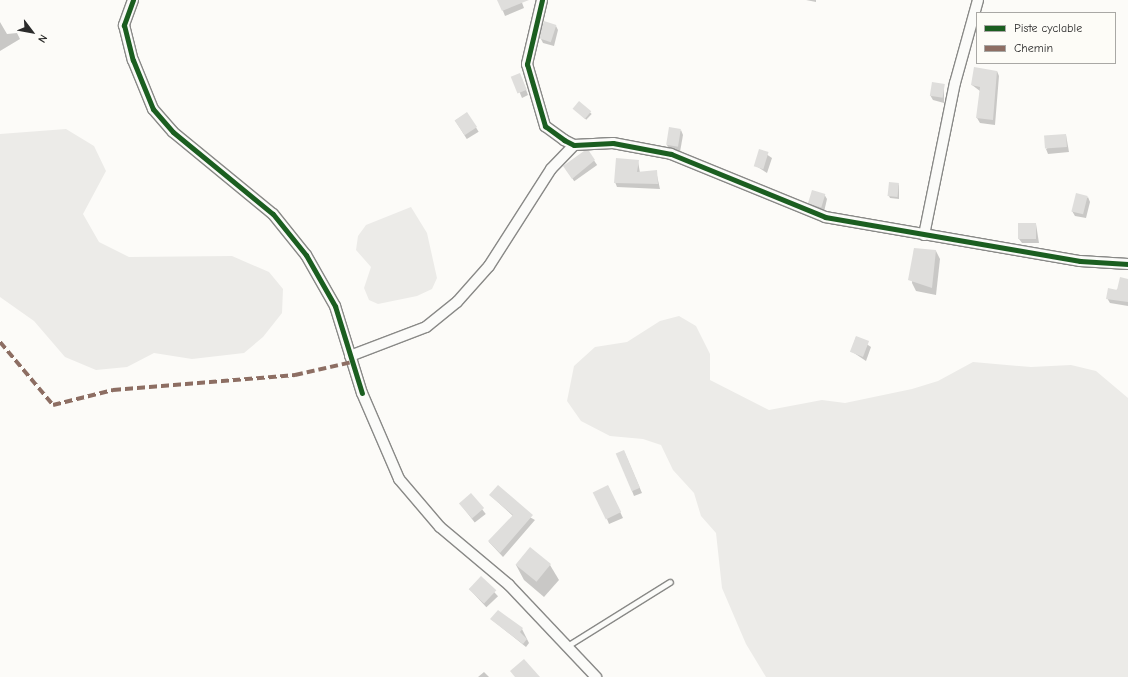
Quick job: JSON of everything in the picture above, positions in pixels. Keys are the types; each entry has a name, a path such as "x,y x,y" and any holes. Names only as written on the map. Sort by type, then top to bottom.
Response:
{"street":[{"path":"133,0 124,25 127,43 154,109 173,132 273,214 290,234 335,306 350,356 381,445 413,499 440,527 509,585 596,677"},
{"path":"542,0 527,64 531,84 545,126 553,135 574,145 613,143 671,154 825,217 1080,262 1128,264"},
{"path":"924,235 956,82 978,0"},
{"path":"350,356 426,327 457,302 489,266 551,169 574,145"}],"lane":[{"path":"567,646 670,582"}],"shaded area":[{"path":"66,129 94,146 106,171 83,214 99,242 129,257 232,256 269,272 283,289 282,313 263,337 244,353 192,359 154,353 127,367 96,370 65,357 34,321 0,297 0,134"},
{"path":"411,207 427,233 437,278 432,289 417,296 378,304 369,300 364,288 371,267 356,250 358,236 366,225"},
{"path":"679,316 696,326 710,354 710,380 769,410 822,400 845,403 912,389 938,381 973,362 1031,367 1071,365 1096,371 1128,398 1128,677 766,677 746,644 722,588 716,533 701,516 694,493 673,470 661,445 643,439 610,436 581,421 567,401 574,366 595,347 627,342 660,321"}],"building":[{"path":"497,0 529,0 502,11"},
{"path":"544,21 556,25 551,42 538,38"},
{"path":"974,67 997,71 993,120 976,118 980,87 971,85"},
{"path":"520,73 527,90 517,93 511,77"},
{"path":"932,82 945,84 943,98 930,96"},
{"path":"579,101 591,111 585,119 573,109"},
{"path":"467,112 477,127 465,135 455,120"},
{"path":"669,127 681,129 678,147 666,145"},
{"path":"1066,134 1067,147 1045,149 1044,136"},
{"path":"759,149 769,152 763,169 754,166"},
{"path":"584,151 589,151 595,160 572,179 563,166"},
{"path":"616,158 639,160 637,172 657,170 658,184 614,183"},
{"path":"889,182 899,183 897,197 888,196"},
{"path":"812,190 825,194 821,207 808,203"},
{"path":"1076,193 1088,196 1083,214 1071,211"},
{"path":"1018,223 1036,223 1036,239 1018,239"},
{"path":"914,248 936,250 932,288 908,280"},
{"path":"1120,277 1128,279 1128,302 1106,299 1108,288 1117,290"},
{"path":"856,336 869,341 863,357 850,352"},
{"path":"624,450 640,488 632,491 616,454"},
{"path":"498,485 533,515 500,553 488,541 513,515 489,495"},
{"path":"608,485 621,512 606,519 593,492"},
{"path":"471,493 484,508 472,519 459,503"},
{"path":"530,547 551,564 537,582 516,565"},
{"path":"481,576 496,590 484,603 469,589"},
{"path":"498,610 523,628 520,632 527,639 523,644 490,619"},
{"path":"524,659 540,677 515,677 510,671"}],"marked path":[{"path":"0,342 53,405 113,390 295,375 352,362"}],"cycle path":[{"path":"133,0 124,25 133,60 153,109 173,132 273,214 306,255 335,306 362,393"},
{"path":"542,0 527,64 545,126 564,140 574,145 613,143 671,154 825,217 1080,261 1128,264"}]}
